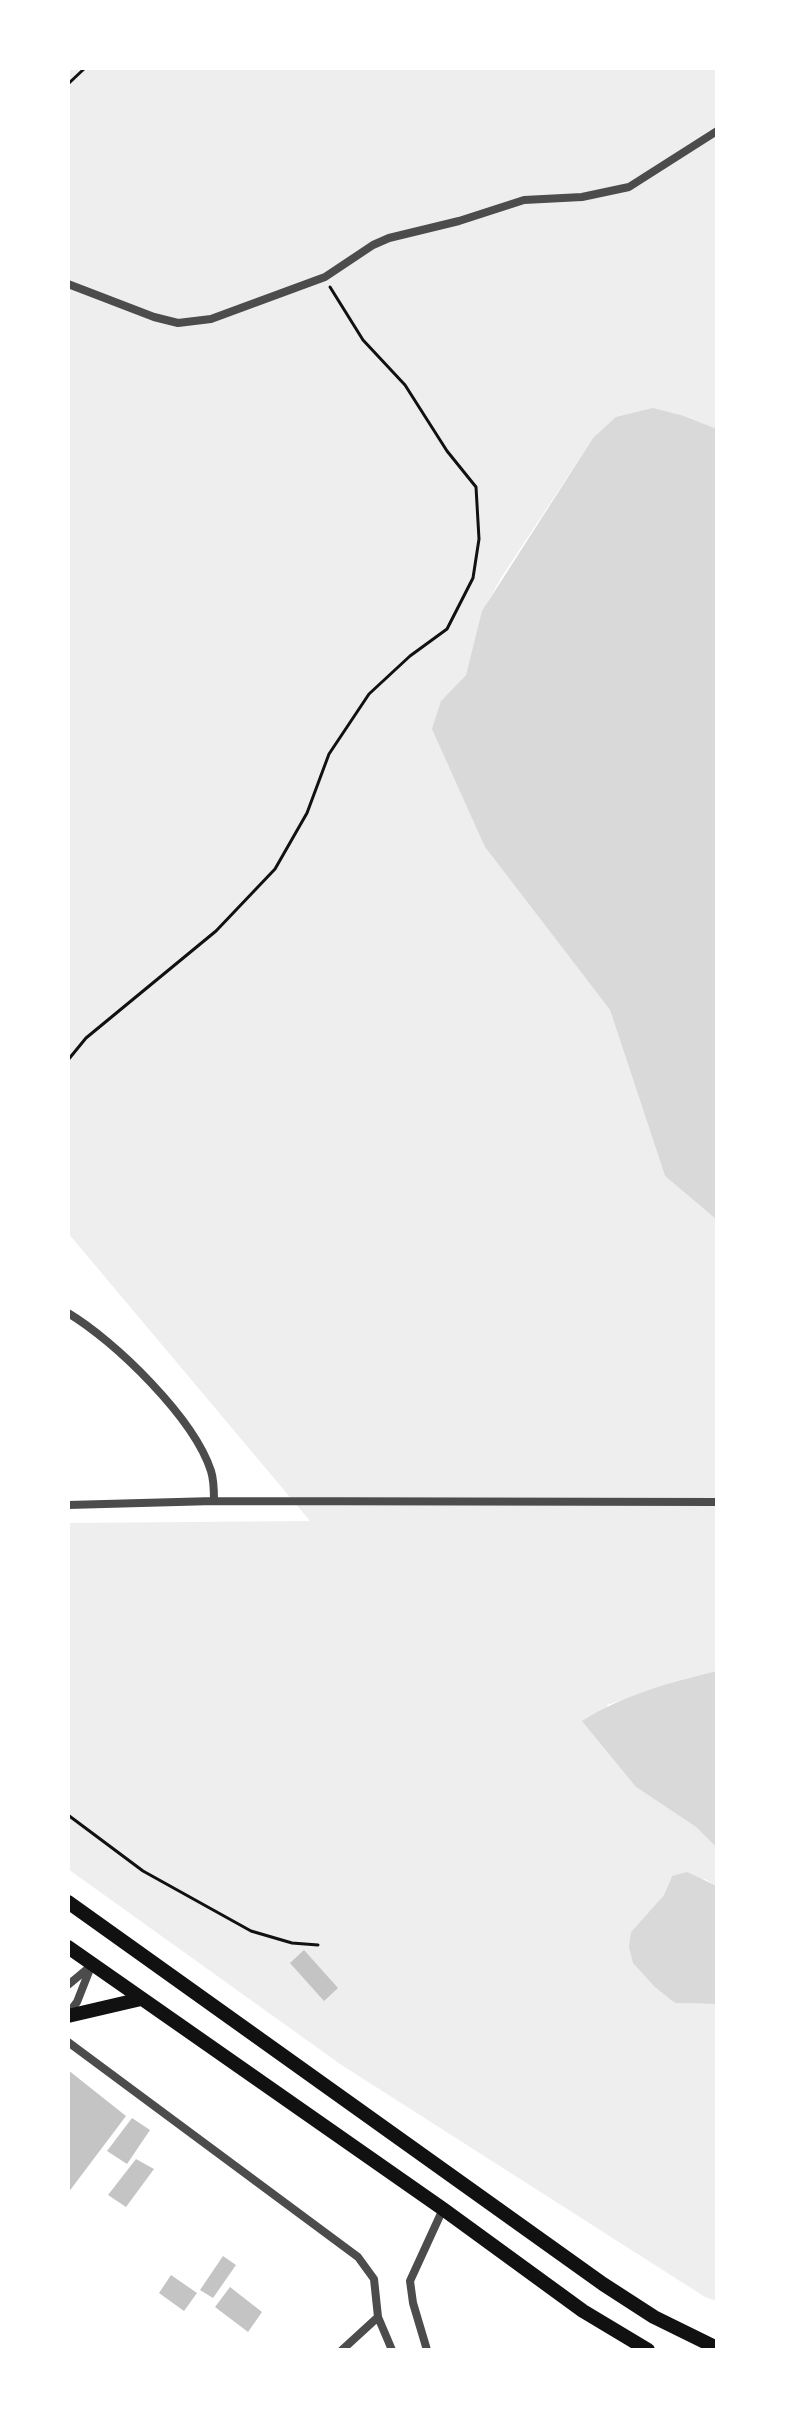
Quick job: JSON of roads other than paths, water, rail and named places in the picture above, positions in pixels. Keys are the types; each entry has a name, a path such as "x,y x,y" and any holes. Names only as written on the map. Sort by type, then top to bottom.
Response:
{"highway":[{"path":"68,1902 603,2284 654,2317 717,2348"},
{"path":"68,1947 443,2209 583,2311 648,2350"},
{"path":"68,2015 141,1999"}],"street":[{"path":"68,284 131,310 178,323 211,319 325,277 389,238 459,221 524,200 582,197 629,187 717,131"},
{"path":"68,1313 119,1354 179,1415 208,1465 214,1501"},
{"path":"68,1505 214,1501 717,1502"},
{"path":"68,1985 92,1964"},
{"path":"68,2015 77,2002 92,1964"},
{"path":"68,2042 358,2257 374,2279 378,2317 392,2350"},
{"path":"427,2350 410,2281 443,2209"},
{"path":"342,2350 378,2317"}]}
